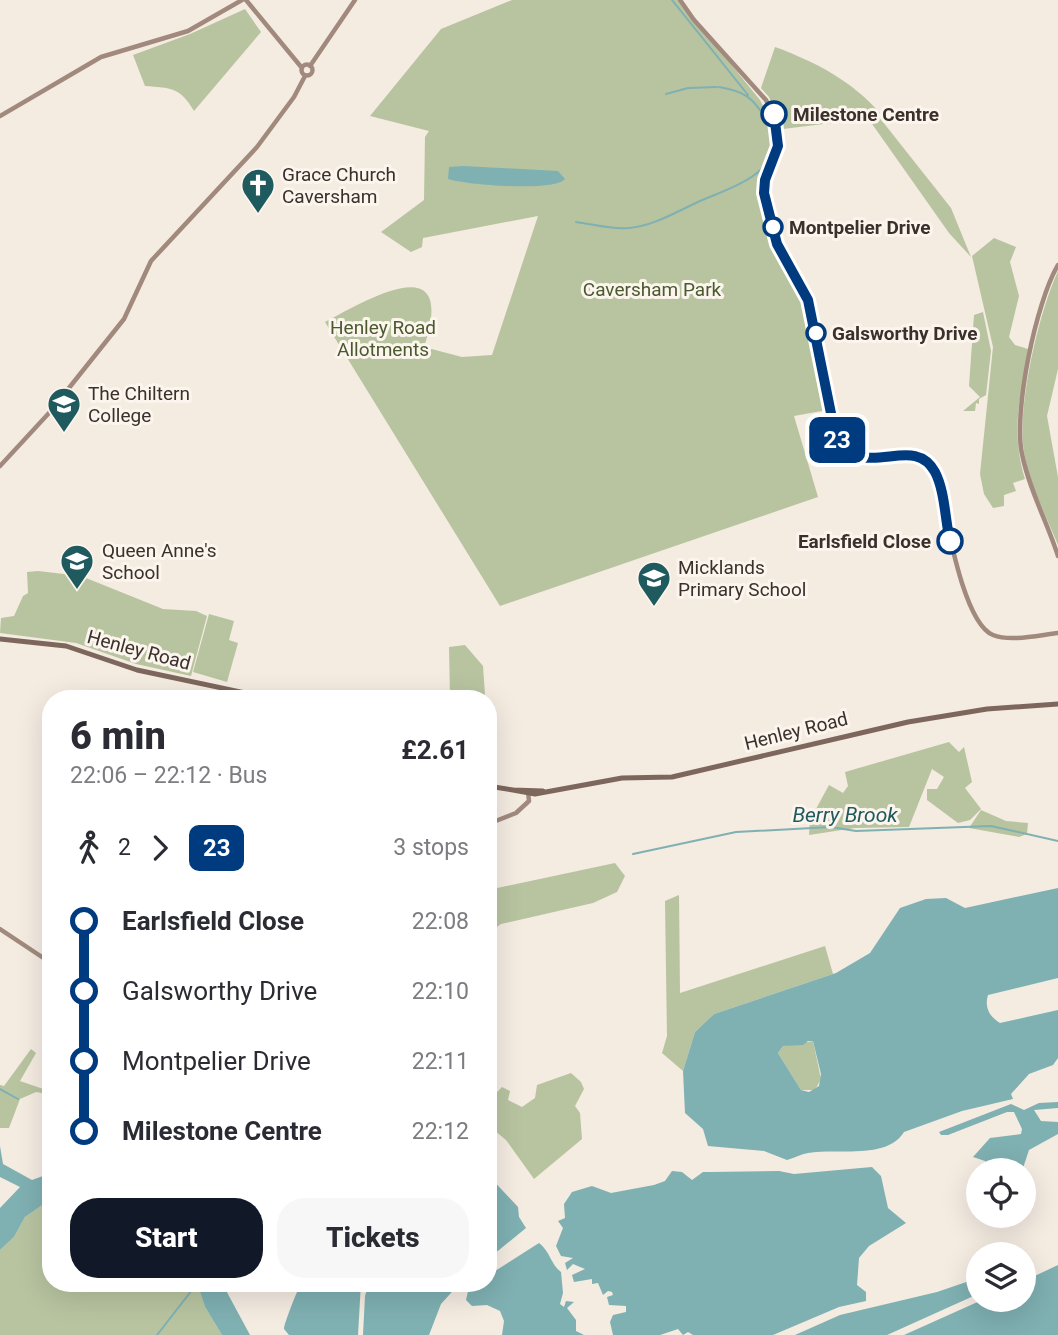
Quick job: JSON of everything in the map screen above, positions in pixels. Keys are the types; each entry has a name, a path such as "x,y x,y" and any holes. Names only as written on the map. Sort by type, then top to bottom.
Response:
{"main road":[{"name":"Henley Road","path":"0,639 66,646 137,670 231,690"},
{"name":"Henley Road","path":"527,792 622,778 672,777 908,722 987,709 1058,704"},
{"path":"497,787 527,792"}],"street":[{"path":"0,116 101,57 188,31 244,0 283,49 302,68 305,76"},
{"path":"302,68 310,66 355,0"},
{"path":"680,0 766,100 774,114 778,146 765,180 764,193 777,244 808,300 837,443 848,453 862,459 908,454 920,458 932,467 936,474 961,579 974,615 982,628 1005,637 1058,633"},
{"path":"0,466 57,404 124,319 147,267 257,147 289,104 305,76 312,73 310,66"},
{"path":"1058,265 1043,298 1020,420 1021,451 1028,480 1058,556"},
{"path":"497,820 524,806 527,792"},
{"path":"0,929 42,957"}],"green space":[{"name":"Caversham Park","path":"512,0 679,0 760,100 775,129 776,148 758,181 760,196 775,250 806,304 827,410 794,416 818,497 500,606 325,322 384,293 403,288 419,288 429,297 431,316 424,347 462,357 492,355 538,216 423,238 422,247 411,252 381,232 424,200 425,137 429,131 370,116 441,29"},
{"path":"245,9 261,32 194,111 184,97 174,90 145,86 133,55 190,34"},
{"path":"775,47 805,59 846,82 881,114 872,118 783,129 769,97 761,88"},
{"path":"879,117 951,208 971,257 949,233 870,121"},
{"path":"994,238 1016,247 1010,262 1019,296 1009,337 1015,345 1028,349 1029,354 1017,431 1025,479 1013,483 1016,491 1004,495 1004,506 993,508 984,494 980,474 993,347 972,256"},
{"path":"1058,271 1058,369 1047,416 1058,477 1058,545 1028,470 1023,425 1032,356 1044,309"},
{"path":"983,312 991,351 986,395 979,399 979,404 976,403 975,411 963,411 980,397 969,386 974,315"},
{"path":"27,572 81,576 163,609 196,611 207,616 191,676 136,664 76,643 0,633 1,618 14,616 23,596 28,593"},
{"path":"209,614 234,621 229,640 238,643 227,682 193,672"},
{"path":"465,645 483,666 485,690 450,690 449,647"},
{"path":"949,742 959,752 964,747 972,782 965,788 981,809 970,820 958,823 927,800 927,789 937,789 944,777 932,769 909,827 855,828 809,835 810,820 829,785 843,793 848,786 845,772"},
{"path":"981,810 1006,821 1028,823 1027,834 1019,837 969,828"},
{"path":"615,863 625,876 617,892 593,903 497,927 497,888"},
{"path":"679,895 680,993 825,946 833,974 714,1014 695,1032 683,1071 662,1053 667,1036 665,901"},
{"path":"813,1041 821,1079 815,1090 801,1090 778,1053 783,1046"},
{"path":"31,1049 36,1053 20,1081 42,1089 42,1093 36,1092 20,1099 9,1128 0,1128 0,1085 4,1086"},
{"path":"571,1073 584,1089 575,1106 580,1113 582,1139 534,1179 506,1140 497,1132 497,1092 502,1087 510,1091 508,1100 522,1107 535,1098 537,1085"},
{"path":"42,1205 42,1292 200,1292 205,1307 222,1335 0,1335 0,1250 14,1237 25,1217"}],"water":[{"path":"449,167 558,171 565,179 558,183 528,186 490,185 448,179"},
{"path":"1058,888 1058,978 988,995 987,1004 993,1018 1000,1023 1058,1010 1058,1058 1053,1065 1029,1074 1011,1094 1013,1099 962,1111 904,1132 896,1141 874,1150 808,1153 787,1160 764,1151 708,1146 703,1129 685,1113 683,1071 695,1032 714,1014 836,973 870,953 900,908 926,899 946,898 965,908","holes":["813,1041 821,1074 819,1086 809,1092 801,1090 778,1053 783,1046 803,1045"]},
{"path":"1058,1102 1058,1108 1034,1110 1041,1121 1058,1122 1058,1134 1029,1150 1026,1158 973,1157 990,1138 1021,1134 1022,1129 1014,1112 1007,1112 948,1135 941,1135 939,1132 1011,1104 1024,1110 1039,1103"},
{"path":"0,1146 3,1164 32,1180 42,1176 42,1205 25,1217 14,1237 0,1250 0,1208 20,1187 0,1177"},
{"path":"872,1167 881,1176 888,1208 906,1223 869,1246 859,1258 857,1285 866,1292 866,1301 839,1307 773,1335 693,1335 688,1332 683,1335 678,1329 660,1335 613,1335 610,1322 613,1315 626,1312 626,1306 609,1305 607,1297 613,1295 612,1292 608,1291 603,1295 598,1283 592,1284 592,1279 574,1282 572,1275 585,1269 573,1264 567,1270 565,1263 573,1258 561,1256 556,1246 563,1228 558,1221 565,1218 564,1204 572,1192 592,1186 611,1193 654,1185 665,1181 672,1171 682,1172 692,1180 703,1172 779,1171 794,1174"},
{"path":"497,1185 518,1207 519,1217 526,1228 497,1252"},
{"path":"539,1243 561,1272 563,1293 560,1304 564,1307 566,1301 574,1302 567,1308 576,1320 576,1331 584,1335 502,1335 504,1321 500,1311 487,1305 472,1306 466,1300 468,1292 497,1292 497,1270"},
{"path":"1058,1265 1058,1335 904,1335 966,1307 966,1312 1036,1312 1036,1275"},
{"path":"966,1282 966,1299 887,1335 795,1335 840,1315 937,1292"},
{"path":"200,1292 227,1292 250,1335 222,1335 205,1307"},
{"path":"297,1292 360,1292 358,1335 289,1335 284,1329"},
{"path":"366,1292 452,1292 441,1304 429,1335 363,1335"}],"waterway":[{"path":"672,0 748,95"},
{"path":"666,94 688,88 717,87"},
{"path":"576,222 616,228 647,224 756,174 772,151 772,136 765,118 746,96 719,87"},
{"name":"Berry Brook","path":"633,854 736,832 831,827 856,831 991,826 1058,841"},
{"path":"0,1089 18,1099"},
{"path":"157,1335 190,1292"}],"bus line":[{"name":"23","path":"774,114 778,129 778,146 765,180 764,193 777,244 808,300 837,443 848,453 862,459 908,454 920,458 932,467 940,487 950,541"}],"place":[{"name":"Milestone Centre","path":"774,114"},
{"name":"Grace Church Caversham","path":"258,215"},
{"name":"Montpelier Drive","path":"773,227"},
{"name":"Galsworthy Drive","path":"816,333"},
{"name":"The Chiltern College","path":"64,434"},
{"name":"Earlsfield Close","path":"950,541"},
{"name":"Queen Anne's School","path":"77,591"},
{"name":"Micklands Primary School","path":"654,608"}],"park label":[{"name":"Henley Road Allotments","path":"383,338"}]}
